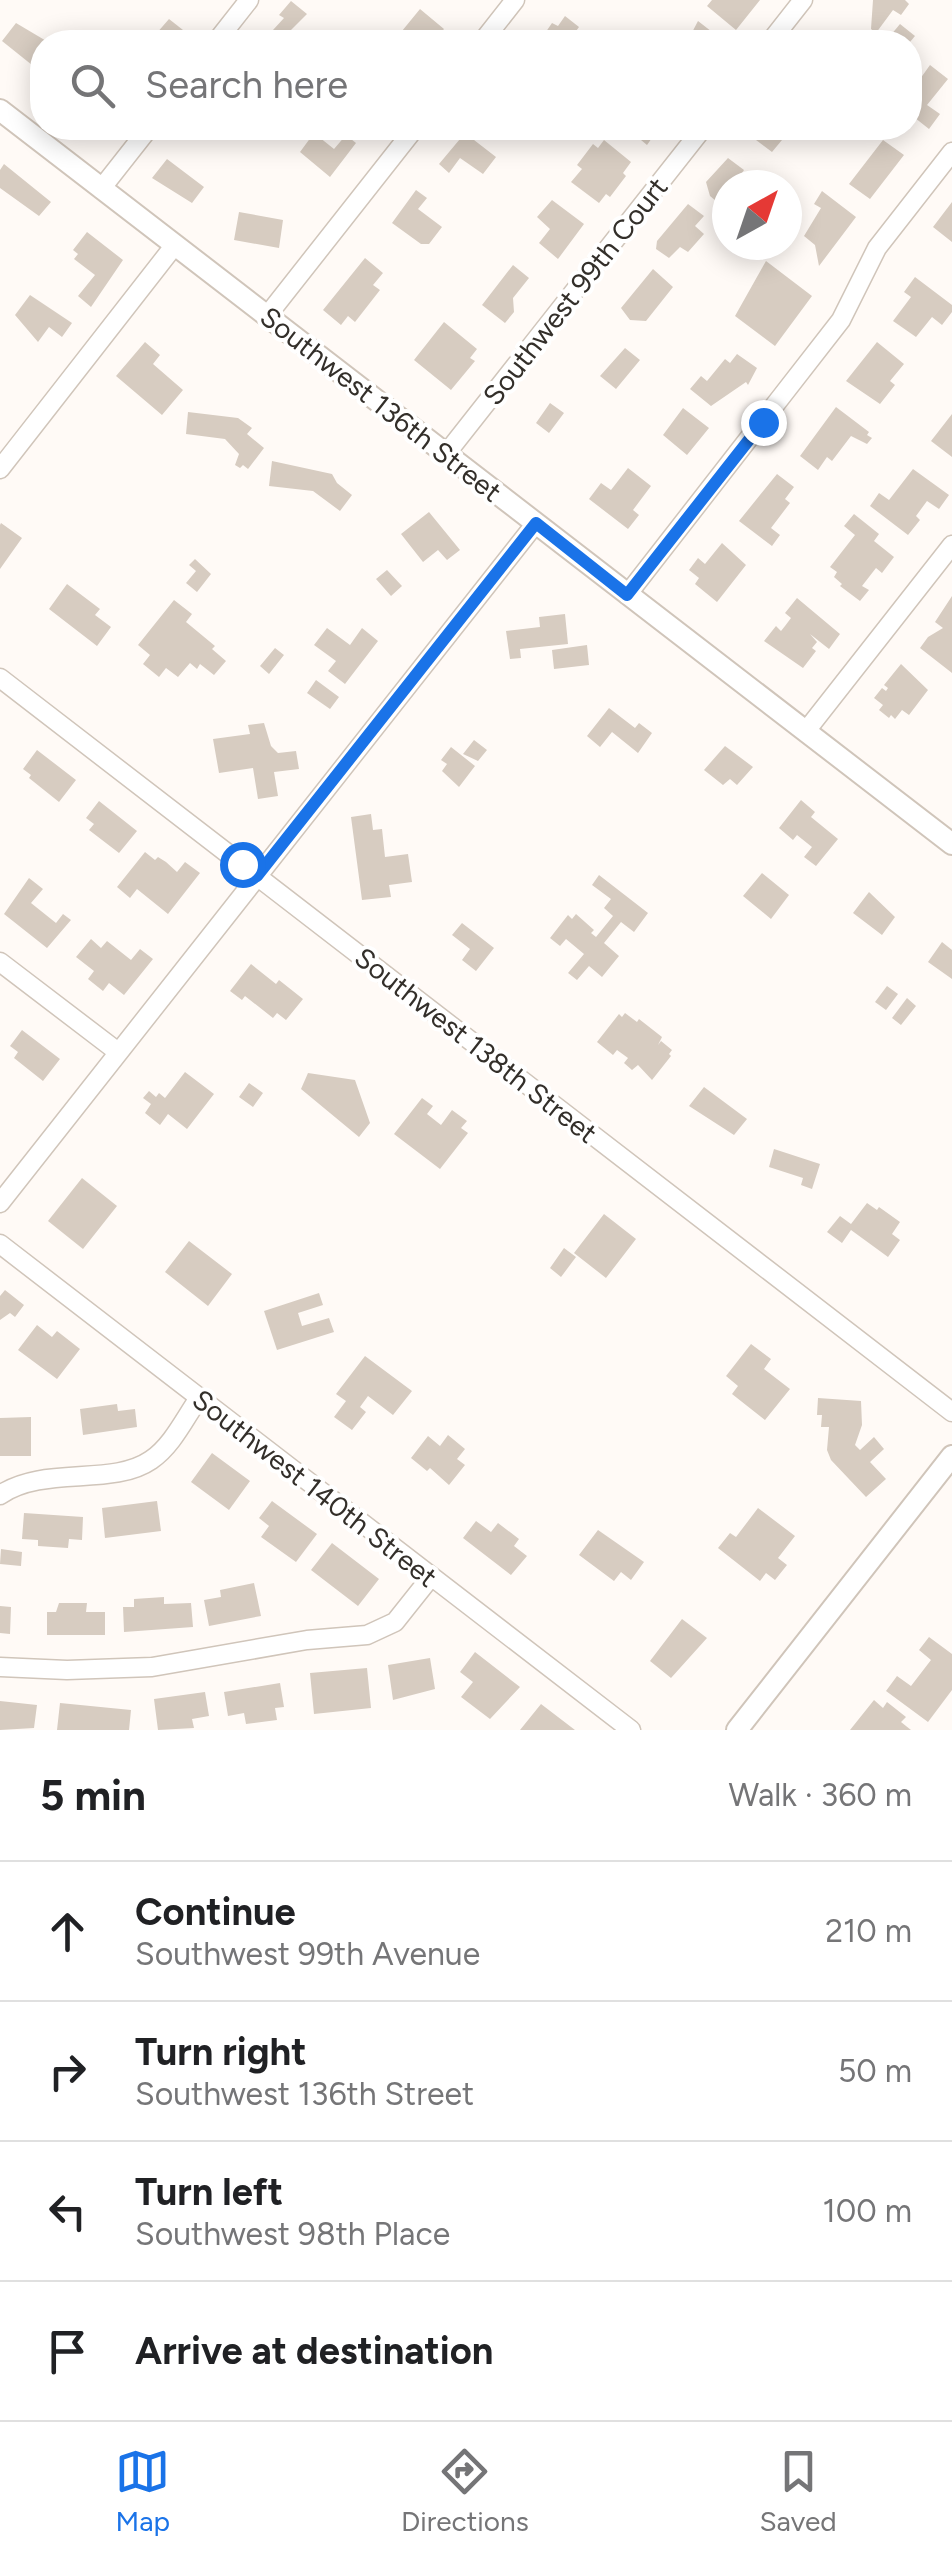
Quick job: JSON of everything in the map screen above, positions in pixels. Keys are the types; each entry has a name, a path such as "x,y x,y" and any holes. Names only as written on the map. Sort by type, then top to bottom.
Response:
{"street":[{"path":"226,30 250,0"},
{"path":"492,30 516,0"},
{"path":"779,30 803,0"},
{"name":"Southwest 136th Street","path":"0,110 30,133"},
{"name":"Southwest 136th Street","path":"39,140 952,844"},
{"path":"101,188 139,140"},
{"path":"268,316 405,140"},
{"name":"Southwest 99th Court","path":"446,454 694,140"},
{"path":"627,595 842,320 877,248 952,152"},
{"path":"0,468 174,246"},
{"path":"0,1203 536,523"},
{"path":"806,731 952,545"},
{"name":"Southwest 138th Street","path":"0,678 952,1412"},
{"path":"0,962 118,1052"},
{"name":"Southwest 140th Street","path":"0,1244 631,1730"},
{"path":"0,1495 23,1483 146,1464 159,1454 199,1398"},
{"path":"737,1730 952,1456"},
{"path":"0,1666 67,1670 152,1666 308,1640 367,1635 395,1622 430,1578"}],"building":[{"path":"712,0 760,0 736,30 707,6"},
{"path":"873,0 905,0 909,4 901,15 893,10 878,30 871,29"},
{"path":"291,1 307,14 291,30 273,30 284,18 279,15"},
{"path":"420,9 444,29 443,30 403,30"},
{"path":"565,16 579,27 547,30 552,23 558,26"},
{"path":"169,19 183,30 159,30"},
{"path":"698,21 710,30 693,30"},
{"path":"16,23 30,31 30,63 2,41"},
{"path":"930,65 948,79 927,105 940,114 929,129 922,123 922,76"},
{"path":"309,140 323,140 334,149 342,140 356,143 330,177 300,152"},
{"path":"459,140 474,140 496,157 483,174 460,158 449,173 439,164"},
{"path":"604,140 631,162 610,197 606,194 599,203 571,182 582,169 577,165 593,144 598,148"},
{"path":"756,140 782,140 772,152"},
{"path":"883,140 904,155 870,199 849,184"},
{"path":"728,158 744,170 717,170"},
{"path":"167,159 204,187 192,203 152,178"},
{"path":"4,164 51,202 39,216 0,188"},
{"path":"712,175 712,198 710,196 706,182"},
{"path":"416,190 427,198 418,209 442,227 429,244 421,244 392,223"},
{"path":"822,191 856,217 819,266 815,245 804,236 821,208 814,204"},
{"path":"552,200 584,224 558,259 539,243 550,229 537,217"},
{"path":"952,202 952,242 933,227"},
{"path":"688,204 704,216 695,226 704,234 688,252 680,247 669,258 656,249 657,241"},
{"path":"239,212 283,220 279,248 234,240"},
{"path":"87,232 123,260 91,307 78,296 95,275 74,259 78,254 73,250"},
{"path":"365,258 383,273 373,285 380,290 355,322 348,316 341,325 323,310"},
{"path":"766,261 812,296 775,346 735,316"},
{"path":"513,265 529,278 513,298 514,312 505,323 482,305"},
{"path":"653,269 673,287 646,321 630,320 621,308"},
{"path":"915,277 952,305 952,312 942,325 932,317 916,337 893,321 911,297 904,292"},
{"path":"30,295 72,323 62,337 49,327 38,342 15,315"},
{"path":"444,322 477,349 470,358 475,361 451,390 414,360"},
{"path":"145,342 160,355 153,364 183,390 162,415 116,376"},
{"path":"877,342 904,364 890,381 895,385 880,404 846,381"},
{"path":"625,348 640,360 616,389 600,376"},
{"path":"737,354 757,368 748,385 746,382 711,406 690,389 701,376 707,381 725,359 730,363"},
{"path":"550,403 564,413 549,433 536,423"},
{"path":"836,407 872,438 867,444 851,436 832,461 827,457 818,470 800,456"},
{"path":"683,408 709,428 687,455 663,435"},
{"path":"188,412 238,418 252,428 247,434 264,448 248,469 243,465 240,468 235,465 239,454 225,439 186,434"},
{"path":"952,414 952,457 931,441"},
{"path":"272,461 332,474 352,495 340,511 313,491 269,486"},
{"path":"628,468 651,486 633,510 639,515 628,529 589,499 601,483 611,490"},
{"path":"913,469 949,495 939,509 927,501 916,516 920,520 908,535 870,506 879,493 889,500"},
{"path":"777,474 794,487 785,499 790,503 771,528 780,535 772,546 739,521"},
{"path":"429,512 460,550 447,560 438,550 423,562 401,534"},
{"path":"854,514 879,534 874,541 894,557 882,573 876,568 862,586 869,590 860,601 840,586 834,577 837,572 830,567 855,535 844,526"},
{"path":"0,525 22,538 0,569"},
{"path":"722,543 746,565 717,602 695,584 699,578 689,570 698,558 705,564"},
{"path":"195,559 211,574 197,592 186,583 196,571 189,565"},
{"path":"387,570 402,586 391,596 376,579"},
{"path":"67,584 100,609 95,615 111,627 97,646 49,609"},
{"path":"952,596 952,673 920,648 928,637 943,628 935,622"},
{"path":"797,598 840,634 829,649 810,634 817,642 812,648 816,651 803,668 764,641 776,626 781,631 785,626 791,618 785,613"},
{"path":"174,600 192,614 186,622 215,646 212,649 226,661 214,675 200,664 197,669 190,663 178,677 166,668 159,677 143,664 150,655 138,645"},
{"path":"565,614 568,644 520,649 521,658 510,659 506,631 540,627 539,617"},
{"path":"327,628 350,645 362,628 378,641 345,684 328,671 336,661 314,645"},
{"path":"587,645 589,665 554,669 552,650"},
{"path":"275,648 284,655 269,674 260,666"},
{"path":"901,664 928,690 909,715 902,710 895,719 879,710 883,705 874,698 882,688 886,691 884,685"},
{"path":"316,680 339,697 330,709 307,693"},
{"path":"609,708 635,728 639,723 652,733 638,753 612,732 600,747 587,736"},
{"path":"264,723 271,746 278,753 296,751 299,769 274,772 278,796 258,799 253,768 219,773 213,739 250,734 248,725"},
{"path":"474,740 487,750 478,761 463,754"},
{"path":"725,746 753,767 737,785 730,779 723,785 704,770"},
{"path":"451,747 475,766 459,787 442,771 447,764 441,760"},
{"path":"37,750 76,780 59,802 23,769"},
{"path":"801,800 815,812 811,817 838,839 816,866 804,857 812,847 797,835 793,840 779,828"},
{"path":"99,801 137,831 119,853 89,830 94,824 86,818"},
{"path":"371,814 373,830 382,829 385,857 408,854 412,882 389,885 391,897 362,900 351,817"},
{"path":"145,852 177,872 185,862 200,873 168,914 137,889 130,898 117,887"},
{"path":"762,873 789,895 771,919 743,896"},
{"path":"599,875 648,913 634,932 621,922 604,943 619,956 602,977 589,966 577,980 568,973 584,954 566,939 560,946 550,938 568,915 572,919 576,914 594,930 591,933 596,937 613,916 604,908 611,899 592,885"},
{"path":"29,878 43,889 31,903 56,923 63,914 71,920 47,948 4,914"},
{"path":"869,892 895,917 882,935 853,913"},
{"path":"462,923 494,948 476,971 462,960 470,949 452,935"},
{"path":"91,939 101,948 107,941 131,960 140,949 153,959 124,995 109,983 103,991 88,979 94,971 76,957"},
{"path":"942,942 952,950 952,979 928,962"},
{"path":"251,964 303,999 286,1020 277,1013 273,1018 245,996 242,1000 230,991"},
{"path":"887,986 898,994 886,1010 875,1002"},
{"path":"907,998 916,1006 901,1025 892,1018"},
{"path":"625,1013 662,1037 658,1045 661,1041 672,1050 652,1080 638,1065 632,1070 624,1063 628,1058 617,1050 613,1055 597,1042 619,1014 622,1017"},
{"path":"22,1030 60,1059 43,1081 14,1058 18,1052 10,1046"},
{"path":"185,1072 214,1094 187,1129 168,1114 160,1125 145,1113 151,1104 143,1098 149,1091 165,1098"},
{"path":"308,1073 355,1080 370,1123 359,1137 301,1089"},
{"path":"249,1083 263,1093 253,1107 239,1097"},
{"path":"704,1087 747,1119 734,1135 689,1106"},
{"path":"422,1098 433,1106 427,1114 441,1125 452,1110 467,1121 461,1128 468,1133 440,1169 394,1134"},
{"path":"774,1149 820,1164 812,1189 801,1185 803,1178 769,1167"},
{"path":"82,1178 117,1206 83,1249 48,1221"},
{"path":"867,1203 900,1222 892,1234 900,1240 888,1257 851,1230 842,1243 827,1232 840,1216 851,1224"},
{"path":"604,1214 636,1239 606,1278 574,1253"},
{"path":"189,1241 232,1274 208,1306 165,1272"},
{"path":"564,1248 576,1257 561,1277 550,1268"},
{"path":"5,1290 24,1305 15,1317 10,1313 0,1320 0,1296"},
{"path":"319,1293 323,1305 298,1313 302,1326 329,1318 334,1332 277,1350 264,1311"},
{"path":"37,1325 52,1337 57,1331 80,1349 57,1379 18,1350"},
{"path":"751,1344 771,1359 764,1369 790,1389 765,1420 732,1394 738,1386 726,1376"},
{"path":"365,1356 412,1391 393,1415 368,1396 360,1407 366,1412 352,1430 334,1417 346,1401 336,1394"},
{"path":"818,1398 861,1401 862,1425 855,1445 860,1450 874,1437 884,1449 870,1462 886,1479 866,1497 831,1460 827,1450 829,1427 821,1427"},
{"path":"117,1404 118,1411 135,1409 137,1427 83,1435 80,1409"},
{"path":"31,1417 31,1456 0,1456 0,1418"},
{"path":"448,1435 465,1449 457,1459 465,1465 449,1485 411,1458 428,1436 440,1446"},
{"path":"212,1453 250,1481 229,1510 191,1482"},
{"path":"157,1501 161,1531 105,1538 102,1508"},
{"path":"272,1501 317,1534 296,1562 261,1537 269,1526 259,1518"},
{"path":"758,1508 795,1536 778,1558 787,1565 775,1580 766,1573 760,1581 718,1548 730,1533 736,1537"},
{"path":"24,1513 83,1517 82,1540 69,1539 68,1548 38,1546 38,1540 22,1539"},
{"path":"476,1521 491,1532 498,1523 519,1539 514,1546 527,1556 511,1575 463,1538"},
{"path":"598,1530 644,1562 631,1580 621,1572 614,1581 579,1555"},
{"path":"332,1543 379,1579 358,1606 311,1570"},
{"path":"1,1549 22,1552 21,1566 0,1564"},
{"path":"254,1583 261,1616 209,1626 204,1600 221,1597 220,1590"},
{"path":"164,1597 164,1604 191,1603 193,1627 124,1632 123,1607 134,1607 134,1599"},
{"path":"59,1603 87,1603 86,1612 105,1612 105,1635 47,1635 47,1612 56,1612"},
{"path":"0,1606 11,1607 10,1634 0,1633"},
{"path":"682,1619 707,1638 671,1678 650,1661"},
{"path":"929,1637 952,1654 952,1690 928,1722 886,1691 897,1676 911,1686 931,1660 919,1650"},
{"path":"475,1652 520,1687 490,1719 461,1697 473,1682 460,1672"},
{"path":"430,1658 435,1689 393,1700 388,1665"},
{"path":"367,1668 371,1708 314,1714 310,1673"},
{"path":"280,1683 284,1707 275,1708 277,1720 246,1724 244,1713 228,1716 224,1692"},
{"path":"205,1692 209,1716 192,1719 194,1728 158,1730 154,1699"},
{"path":"874,1700 883,1708 887,1702 906,1717 901,1722 911,1730 850,1730"},
{"path":"0,1701 37,1705 34,1728 0,1730"},
{"path":"60,1703 131,1710 129,1730 57,1730"},
{"path":"541,1704 575,1730 520,1730"}],"route":[{"path":"242,864 257,876 536,523 627,595 763,422"}]}
